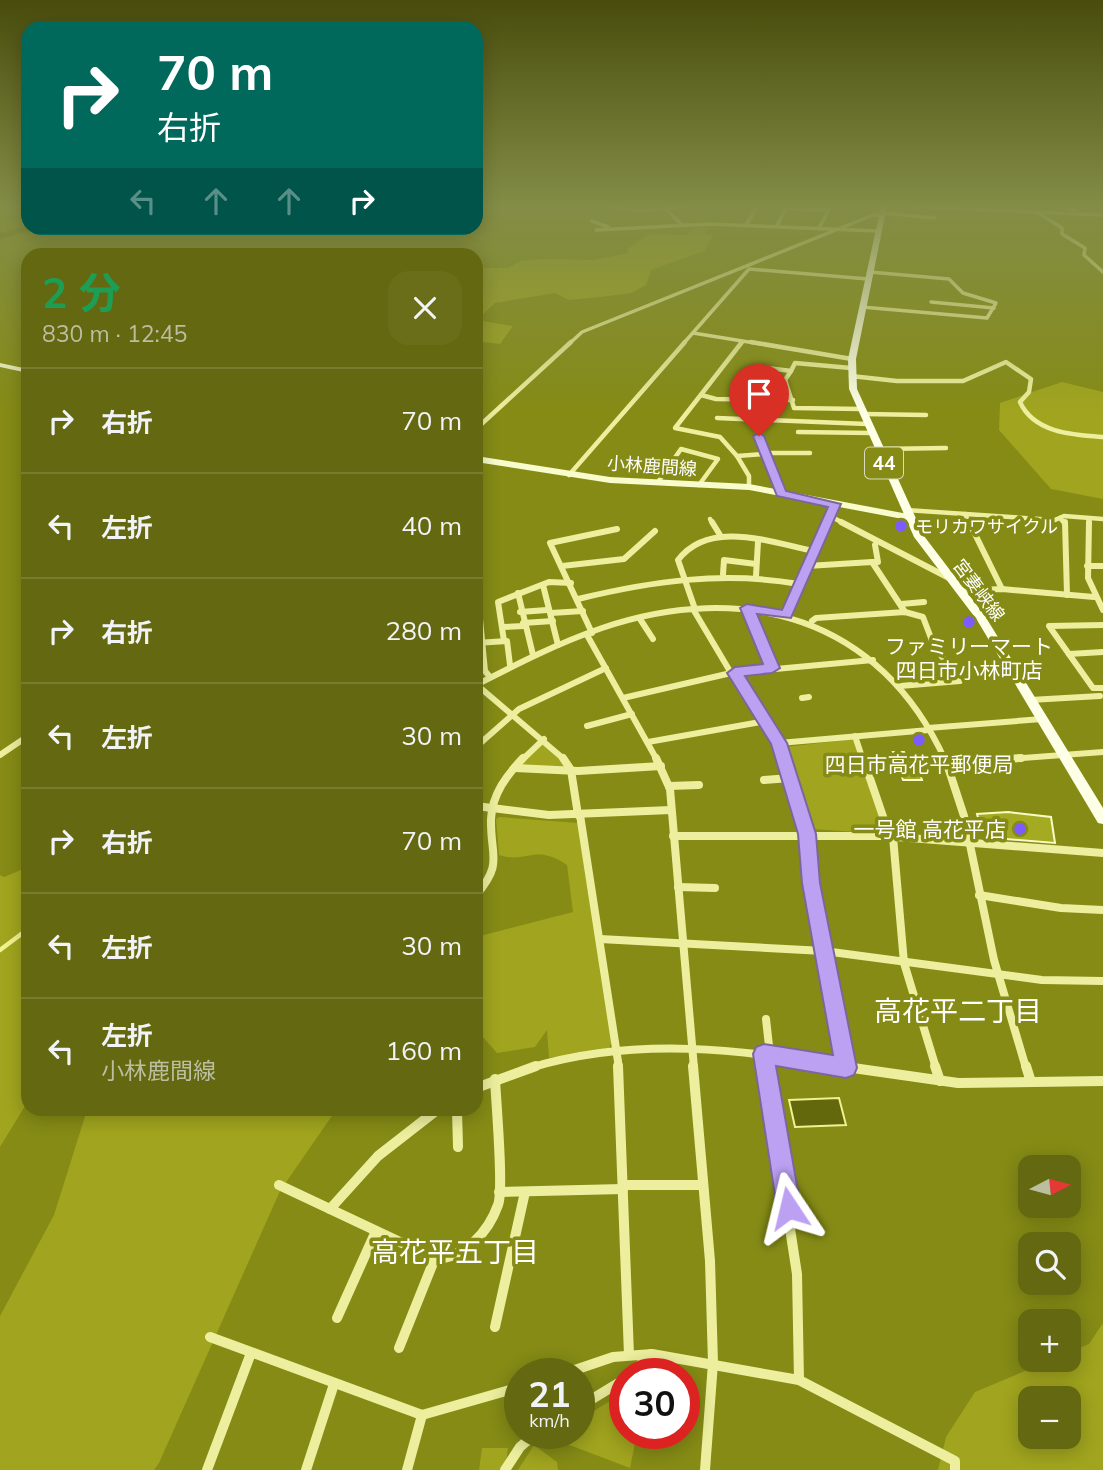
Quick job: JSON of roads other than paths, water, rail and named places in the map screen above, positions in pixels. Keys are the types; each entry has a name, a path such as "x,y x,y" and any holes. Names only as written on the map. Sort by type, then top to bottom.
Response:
{"main road":[{"name":"宮妻峡線","path":"869,276 851,372 869,429 929,554 961,591 1103,819"},
{"path":"0,365 21,370"},
{"name":"小林鹿間線","path":"483,460 569,475 748,487 835,504 907,513"}],"street":[{"path":"483,423 582,332 725,275"},
{"path":"569,475 744,275"},
{"path":"845,275 949,279 951,285 961,292 996,303 987,318 862,307"},
{"path":"931,302 994,308"},
{"path":"693,333 852,359"},
{"path":"742,342 675,428 720,437 737,456 749,476 748,487"},
{"path":"926,415 794,408 785,380 795,363 897,381 963,381 1006,362 1031,379 1029,392 1020,402 1031,418 1064,432 1103,437"},
{"path":"745,385 760,367 791,371"},
{"path":"701,395 716,399 793,400"},
{"path":"717,418 869,429"},
{"path":"753,419 781,494"},
{"path":"798,432 869,429"},
{"path":"657,482 681,449 718,459 699,485"},
{"path":"878,449 946,449"},
{"path":"737,456 810,453"},
{"path":"786,615 835,504"},
{"path":"907,513 1103,519"},
{"path":"965,514 1002,589"},
{"path":"830,516 904,557 949,578"},
{"path":"1060,518 1065,522 1068,540 1064,575 1067,595"},
{"path":"710,519 720,536"},
{"path":"1089,519 1087,566 1094,597 1103,610"},
{"path":"617,529 550,543 578,598 589,634 661,766 669,786 710,1261 713,1363 705,1470"},
{"path":"562,566 624,559 655,531"},
{"path":"813,551 720,536 699,539 682,552 678,559 694,609 779,743 807,834 811,883 846,1068"},
{"path":"756,576 758,542"},
{"path":"807,566 878,562 875,545"},
{"path":"723,575 724,561 756,564"},
{"path":"872,562 887,588 892,588 905,612"},
{"path":"1087,566 1103,566"},
{"path":"578,598 682,577 756,576 799,584"},
{"path":"510,665 498,602 543,585 571,583"},
{"path":"543,585 558,645"},
{"path":"961,591 1002,589 1094,597"},
{"path":"518,593 520,612 523,624 528,628 533,655"},
{"path":"901,604 924,603"},
{"path":"747,608 772,668"},
{"path":"483,681 510,665 589,634 640,619 694,609 747,608 786,615 811,621 847,640 900,686 929,729 947,763 962,808 996,975 1031,1082"},
{"path":"520,612 583,611"},
{"path":"811,621 816,618 905,612 925,619 934,646 960,681 900,686"},
{"path":"640,619 653,639"},
{"path":"503,627 554,621"},
{"path":"1100,693 1049,626 1103,625"},
{"path":"483,643 505,641"},
{"path":"1069,654 1103,652"},
{"path":"623,698 733,673 873,660"},
{"path":"483,662 490,677"},
{"path":"483,740 512,713 550,691 606,668"},
{"path":"483,690 544,739 563,757 571,770 618,1053 629,1354"},
{"path":"1030,700 1100,693"},
{"path":"587,726 632,714"},
{"path":"779,743 1042,719"},
{"path":"648,742 766,721"},
{"path":"855,736 891,837 904,963 940,1081"},
{"path":"483,888 490,882 496,869 493,802 515,768 544,739"},
{"path":"0,755 21,741"},
{"path":"947,763 1103,752"},
{"path":"515,768 571,770 661,766"},
{"path":"764,780 790,778"},
{"path":"669,786 699,785"},
{"path":"483,808 579,815 671,810"},
{"path":"673,836 807,834 891,837 968,841 1058,853 1103,853"},
{"path":"678,887 715,888"},
{"path":"979,895 1076,910 1103,910"},
{"path":"600,939 824,951 996,975 1056,981 1103,981"},
{"path":"766,1019 767,1054 797,1274 799,1380"},
{"path":"483,1085 537,1067 618,1053 691,1049 767,1054 940,1081 1103,1081"},
{"path":"279,1185 435,1258 453,1258 475,1243 499,1204 495,1079"},
{"path":"330,1209 378,1156 429,1116"},
{"path":"457,1116 458,1147"},
{"path":"499,1192 702,1185"},
{"path":"495,1327 525,1192"},
{"path":"337,1318 376,1231"},
{"path":"399,1348 435,1258"},
{"path":"210,1337 422,1415 504,1392"},
{"path":"207,1470 251,1353"},
{"path":"595,1364 629,1354 652,1354 799,1380 955,1461 955,1470"},
{"path":"648,1358 652,1354"},
{"path":"306,1470 334,1384"},
{"path":"407,1470 422,1415"},
{"path":"505,1470 519,1449"}],"waterway":[{"path":"0,950 21,934"}],"place":[{"name":"モリカワサイクル","path":"901,526"},
{"name":"ファミリーマート 四日市小林町店","path":"969,622"},
{"name":"四日市高花平郵便局","path":"919,740"},
{"name":"一号館 高花平店","path":"1020,829"}],"district":[{"name":"高花平二丁目","path":"958,1010"},
{"name":"高花平五丁目","path":"455,1251"}]}
